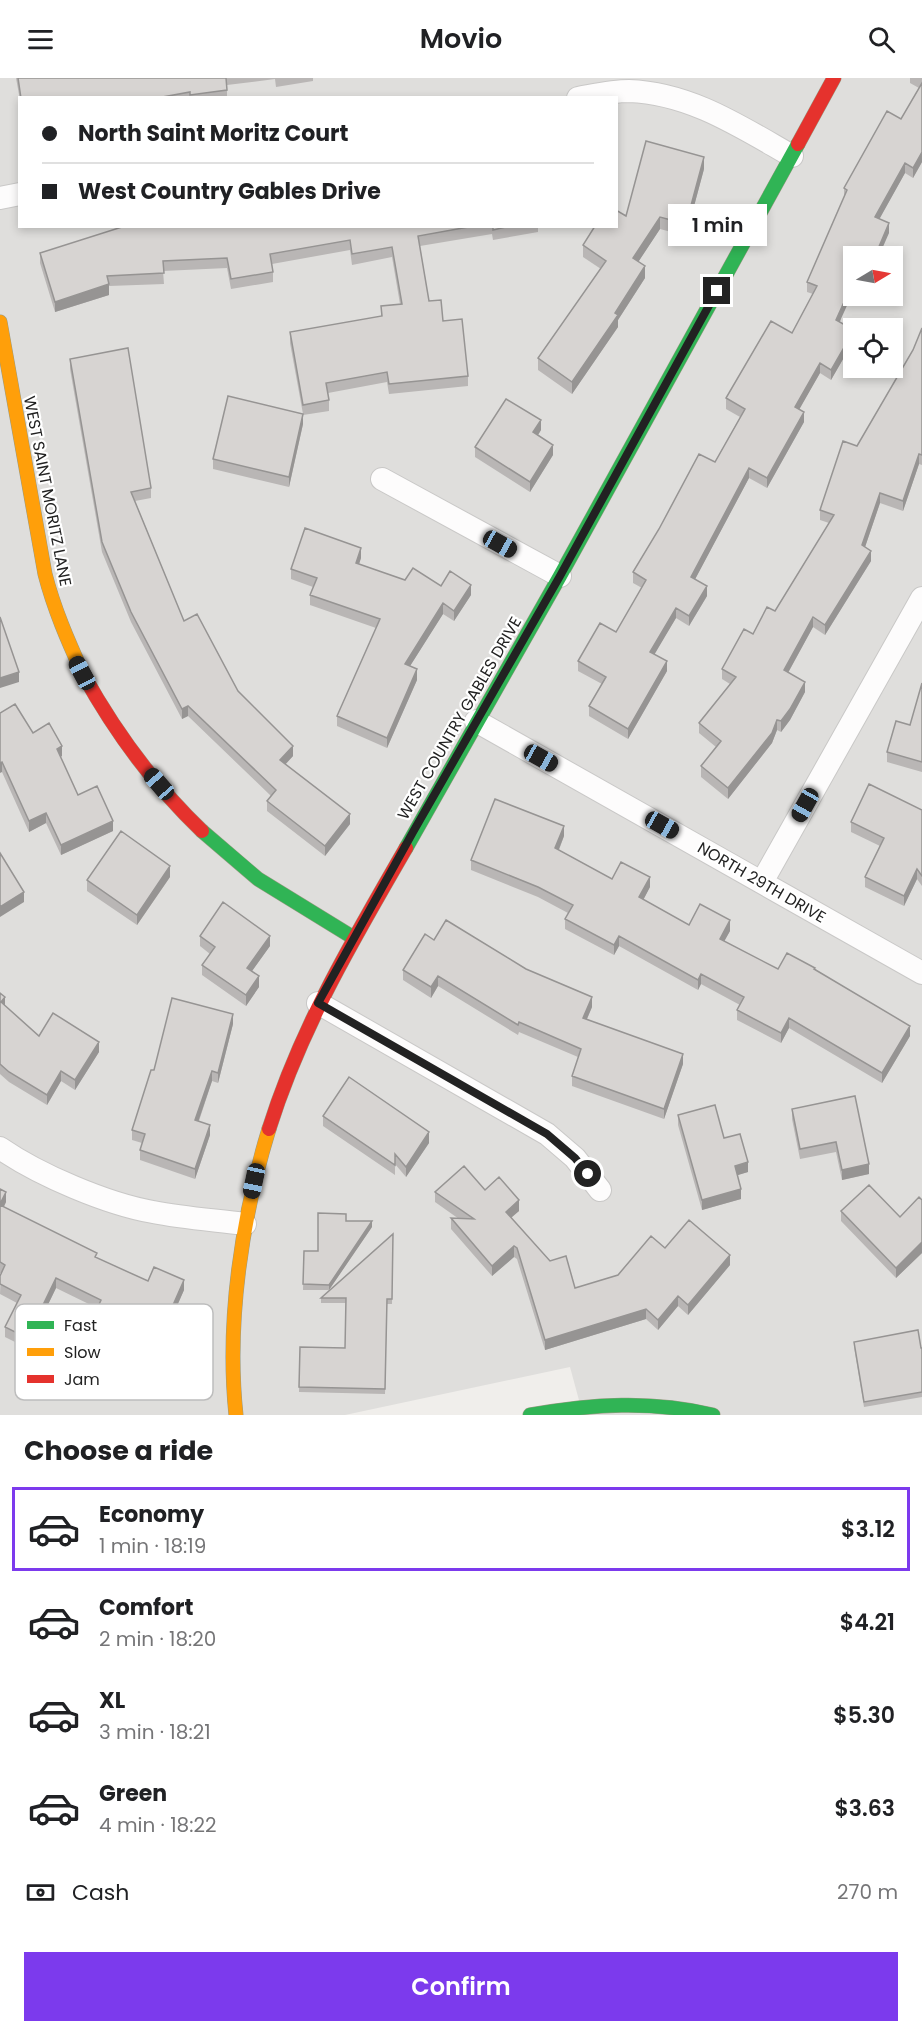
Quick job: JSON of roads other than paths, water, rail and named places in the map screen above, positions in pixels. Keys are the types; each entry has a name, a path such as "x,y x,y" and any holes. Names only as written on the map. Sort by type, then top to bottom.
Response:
{"street":[{"name":"WEST COUNTRY GABLES DRIVE","path":"236,1415 234,1343 236,1296 245,1224 254,1181 284,1082 318,1003 560,576 834,78"},
{"path":"593,96 629,91 680,99 719,115 792,156"},
{"path":"0,198 18,194"},
{"name":"WEST SAINT MORITZ LANE","path":"0,322 40,550 53,600 74,657 100,705 123,741 171,799 230,856 306,911 354,938"},
{"path":"382,479 560,576"},
{"path":"762,882 921,601"},
{"name":"NORTH 29TH DRIVE","path":"476,721 922,973"},
{"path":"318,1003 547,1134 575,1158 600,1190"},
{"path":"0,1148 64,1182 117,1203 152,1212 245,1224"},
{"path":"530,1415 581,1406 620,1403 660,1405 713,1415"}]}
